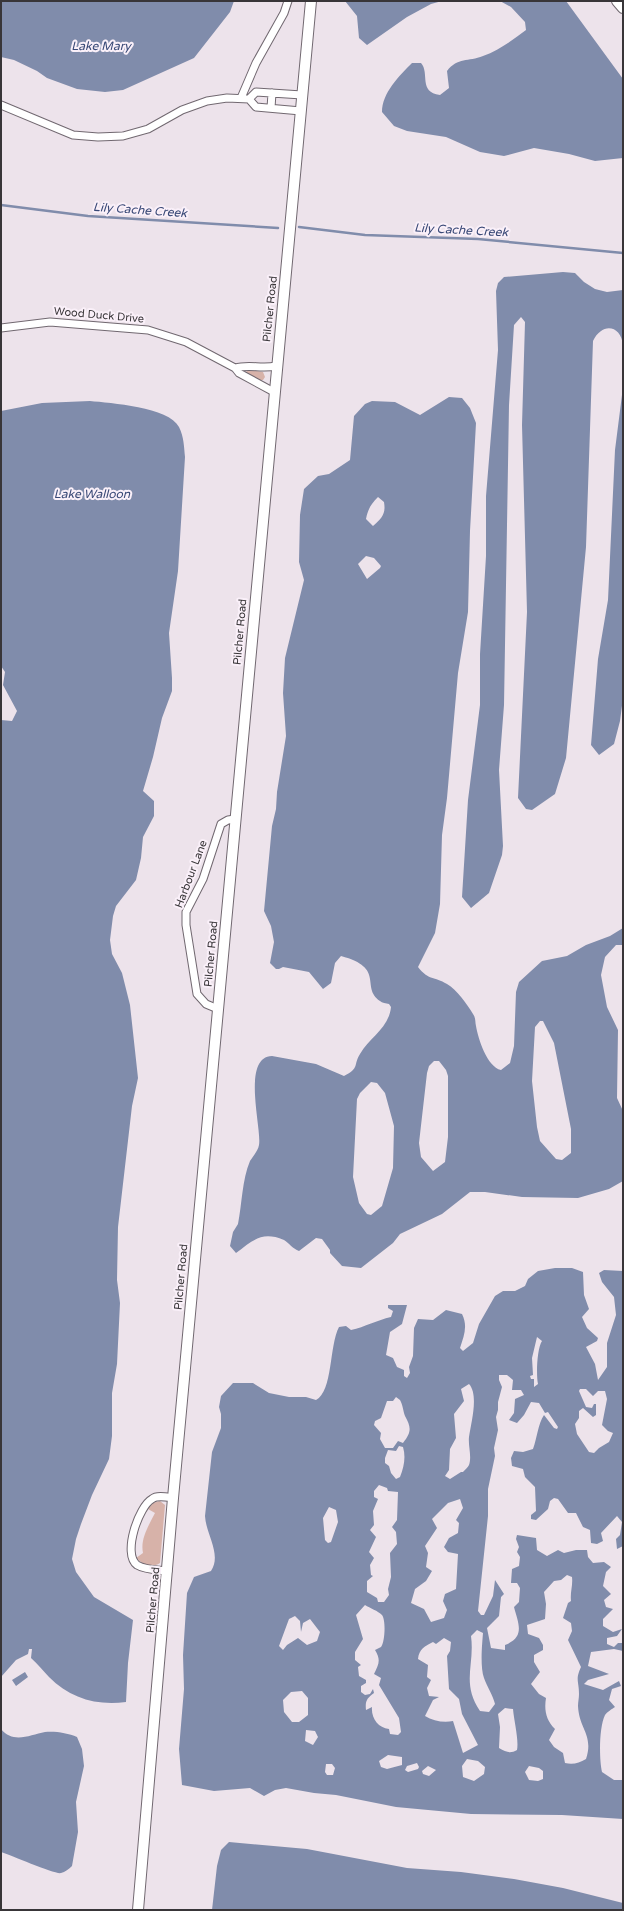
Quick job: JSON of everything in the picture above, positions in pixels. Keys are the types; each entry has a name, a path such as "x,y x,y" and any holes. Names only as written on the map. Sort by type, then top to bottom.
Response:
{"street":[{"path":"245,99 256,63 284,13 288,1"},
{"name":"Pilcher Road","path":"138,1910 173,1498 276,366 311,1"},
{"path":"617,1 623,8"},
{"path":"1,105 73,135 98,137 123,136 148,129 182,110 207,102 245,99 256,92 302,95"},
{"path":"271,108 272,93"},
{"path":"245,99 256,107 301,110"},
{"name":"Wood Duck Drive","path":"1,328 50,322 148,330 186,342 235,368 239,373 274,392"},
{"path":"235,368 244,366 264,368 276,366"},
{"name":"Harbour Lane","path":"218,1009 206,1004 197,994 186,925 186,912 203,879 221,824 228,820 235,819"},
{"path":"168,1571 138,1565 132,1558 130,1543 143,1510 150,1500 154,1497 173,1498"}],"shaded area":[{"path":"248,370 263,372 265,377 261,380 251,377 246,372"},
{"path":"160,1501 165,1505 160,1563 150,1566 144,1564 136,1558 143,1553 142,1548 144,1537 155,1513 148,1509 153,1503"}],"water":[{"name":"Lake Mary","path":"1,1 234,1 230,12 194,58 123,90 105,92 77,89 47,78 37,71 14,60 1,57"},
{"path":"345,1 442,1 431,4 407,17 367,45 359,38 357,16"},
{"path":"500,1 566,1 623,79 623,158 595,161 569,154 534,148 504,156 480,152 446,137 407,131 394,126 382,112 385,98 392,85 412,63 421,63 425,72 429,90 440,95 449,88 447,71 451,67 459,62 478,58 495,51 526,30 525,22 511,7"},
{"path":"563,272 575,273 584,282 595,289 607,292 623,290 623,345 622,338 619,333 611,328 601,331 593,341 586,547 566,758 555,794 532,810 526,809 518,798 527,612 522,425 525,322 521,317 514,325 509,405 504,705 499,770 503,846 502,855 489,893 471,908 462,897 468,800 480,705 480,654 486,556 486,496 498,350 496,291 498,283 504,277"},
{"path":"623,387 623,698 620,721 614,744 599,755 591,745 598,659 608,600 615,450"},
{"path":"449,397 462,398 470,408 476,423 470,531 468,612 458,673 447,798 442,835 440,904 435,933 418,967 425,974 451,987 462,998 475,1018 479,1038 487,1058 491,1064 501,1070 510,1063 514,1046 516,992 519,982 542,961 567,956 586,945 610,936 623,928 623,945 616,945 605,957 601,975 607,1007 618,1030 617,1098 623,1111 623,1181 609,1189 578,1198 522,1197 485,1192 470,1192 442,1214 400,1234 393,1243 361,1268 342,1266 330,1253 330,1250 322,1239 316,1238 299,1251 284,1240 276,1237 270,1236 258,1238 236,1253 230,1246 233,1232 238,1224 247,1168 259,1145 255,1095 257,1068 263,1059 272,1056 316,1064 344,1076 352,1071 364,1048 383,1027 390,1014 391,1007 389,1004 381,1002 374,996 368,972 363,966 355,961 341,956 335,963 331,983 323,989 309,972 283,967 276,969 270,963 274,942 271,926 264,911 272,826 276,809 277,792 286,736 283,693 285,658 304,580 299,562 300,515 304,489 318,476 329,474 350,460 354,416 365,404 372,401 395,402 420,415","holes":["378,497 384,502 384,513 373,526 366,519 372,504","366,556 374,558 381,566 367,579 358,564","540,1021 543,1021 554,1043 571,1129 571,1153 562,1160 556,1159 540,1141 537,1127 532,1081 535,1027","434,1061 439,1061 446,1070 448,1076 448,1137 445,1162 433,1171 421,1157 419,1143 429,1066","371,1082 377,1083 385,1093 394,1126 393,1168 382,1206 371,1215 367,1214 359,1203 353,1177 357,1099 360,1093"]},
{"name":"Lake Walloon","path":"90,401 138,407 164,415 173,420 179,427 182,434 185,457 178,571 169,633 172,691 162,718 143,791 154,801 154,816 143,837 141,858 136,880 116,906 113,916 110,940 112,954 122,973 130,1005 138,1078 132,1106 118,1227 117,1280 120,1303 117,1364 112,1393 112,1436 109,1459 92,1495 81,1524 72,1559 76,1572 94,1597 133,1620 128,1663 126,1702 115,1703 104,1703 84,1699 66,1690 49,1677 31,1658 32,1649 29,1649 28,1654 16,1660 1,1677 1,720 12,721 17,711 3,685 5,672 1,666 1,411 42,403"},
{"path":"555,1268 572,1268 583,1272 584,1295 589,1309 582,1317 587,1328 598,1338 597,1341 586,1347 595,1364 598,1380 607,1367 607,1343 616,1315 614,1297 602,1282 599,1273 604,1270 623,1271 623,1546 617,1549 616,1539 620,1535 622,1522 617,1516 601,1533 603,1541 597,1544 591,1543 590,1530 583,1527 576,1513 568,1513 558,1499 554,1498 550,1501 548,1509 536,1520 531,1519 531,1515 536,1511 535,1487 525,1477 523,1469 512,1466 511,1458 514,1451 523,1452 533,1449 540,1423 544,1415 554,1428 557,1429 558,1427 548,1412 545,1413 539,1403 531,1402 524,1415 517,1423 509,1420 514,1413 515,1399 524,1395 521,1390 512,1390 513,1380 507,1375 499,1375 499,1380 502,1387 496,1417 498,1430 494,1448 495,1456 488,1489 488,1516 478,1611 481,1615 484,1615 493,1596 495,1580 504,1594 501,1597 499,1616 487,1628 491,1648 505,1650 505,1645 512,1642 516,1638 519,1629 514,1607 519,1602 520,1588 517,1583 511,1583 512,1569 519,1566 520,1557 517,1552 519,1547 516,1539 517,1535 536,1538 537,1550 547,1556 558,1550 564,1553 576,1550 587,1550 588,1557 593,1563 604,1562 611,1567 606,1572 603,1586 611,1594 604,1600 606,1607 613,1609 603,1619 603,1626 613,1632 622,1629 617,1636 607,1638 607,1644 614,1647 618,1643 623,1643 623,1651 614,1649 591,1652 588,1666 609,1674 588,1680 584,1684 603,1690 619,1681 621,1686 612,1689 609,1700 615,1707 605,1715 603,1720 600,1751 602,1772 614,1780 623,1780 623,1819 562,1815 471,1814 396,1807 336,1795 286,1788 275,1790 264,1796 250,1788 214,1791 182,1785 179,1749 184,1689 183,1655 187,1593 194,1577 211,1571 214,1565 214,1551 205,1516 212,1452 221,1428 221,1414 219,1407 221,1396 233,1383 253,1383 269,1393 289,1397 306,1397 316,1400 321,1395 328,1378 336,1335 339,1327 346,1326 351,1330 391,1317 393,1311 388,1308 388,1305 407,1305 402,1324 390,1332 386,1355 393,1358 397,1367 404,1370 404,1376 407,1378 410,1373 409,1367 413,1356 414,1328 418,1319 433,1320 446,1310 462,1314 465,1327 460,1348 463,1351 473,1343 479,1324 495,1296 503,1291 515,1291 525,1286 528,1279 538,1271","holes":["537,1337 542,1341 540,1344 537,1362 538,1384 534,1387 534,1379 531,1379 530,1376 533,1375 532,1358","469,1384 474,1395 473,1417 469,1437 470,1462 469,1466 463,1472 450,1479 445,1476 449,1470 450,1449 456,1438 454,1414 464,1401 461,1389","580,1389 586,1389 593,1396 598,1391 605,1391 607,1399 602,1425 608,1431 613,1433 609,1442 594,1453 589,1452 577,1434 575,1424 579,1418 579,1411 583,1408 593,1417 596,1415 596,1404 594,1404 592,1408 586,1407 579,1391","396,1397 400,1400 410,1430 403,1443 398,1441 393,1448 385,1448 380,1439 381,1433 374,1425 375,1421 381,1418 387,1401 393,1401","399,1446 403,1447 404,1462 400,1477 396,1479 391,1473 389,1466 385,1463 388,1450 396,1451","379,1485 387,1488 388,1491 398,1492 397,1520 392,1527 396,1532 397,1544 390,1553 391,1577 388,1589 389,1595 384,1602 378,1602 377,1598 367,1592 367,1581 373,1576 371,1575 370,1565 374,1558 369,1552 376,1537 370,1530 374,1525 373,1511 378,1499 374,1497 374,1491","460,1499 463,1508 456,1520 459,1523 458,1533 449,1538 444,1547 448,1552 458,1554 456,1589 445,1594 443,1601 447,1610 444,1618 431,1622 424,1609 411,1603 415,1589 426,1581 432,1571 426,1567 428,1553 425,1546 437,1528 432,1519 448,1503","329,1507 336,1510 338,1522 331,1542 328,1543 325,1540 323,1518","567,1575 572,1577 571,1601 568,1603 563,1618 571,1623 572,1631 568,1640 581,1667 578,1678 578,1706 579,1714 587,1738 588,1751 586,1759 581,1762 571,1764 565,1763 563,1753 554,1747 549,1740 555,1729 546,1715 546,1698 539,1694 531,1684 540,1672 534,1662 534,1655 543,1650 543,1645 539,1638 528,1634 527,1625 545,1619 546,1604 544,1592 554,1581 561,1580","365,1605 378,1612 383,1618 384,1636 381,1647 375,1650 379,1662 374,1674 381,1678 379,1685 399,1718 401,1732 398,1735 390,1734 389,1729 382,1727 376,1722 372,1707 366,1710 367,1700 374,1693 373,1689 370,1694 365,1695 361,1692 361,1686 366,1683 366,1680 359,1676 358,1667 361,1665 355,1660 355,1652 363,1639 356,1615","295,1616 300,1621 301,1632 303,1623 310,1619 320,1632 317,1641 307,1645 298,1638 287,1645 283,1650 279,1646 289,1619","477,1630 483,1633 482,1668 485,1681 495,1704 489,1712 480,1711 471,1692 471,1636","444,1638 451,1642 450,1651 447,1656 449,1689 459,1699 462,1714 478,1745 463,1753 453,1721 439,1721 425,1716 433,1700 439,1697 429,1696 427,1688 431,1680 427,1677 428,1665 418,1659 421,1650 433,1642 436,1644","302,1691 308,1698 308,1715 299,1722 292,1722 284,1712 283,1700 291,1692","505,1708 513,1709 517,1736 517,1750 510,1752 499,1748 500,1727 498,1714","306,1730 315,1731 318,1737 313,1745 305,1741","388,1755 402,1757 402,1765 387,1769 381,1767 379,1761","467,1759 478,1761 485,1767 484,1774 474,1781 463,1777 462,1766","417,1763 419,1767 418,1769 408,1772 405,1770 407,1766","326,1764 332,1764 335,1768 333,1775 327,1775 325,1772","428,1766 436,1770 429,1776 423,1774 422,1771","529,1766 539,1768 543,1771 543,1779 538,1781 529,1780 525,1772"]},
{"path":"25,1672 28,1677 16,1686 12,1680"},
{"path":"1,1729 6,1734 16,1737 45,1732 57,1732 66,1733 77,1737 82,1749 84,1766 76,1802 78,1832 72,1866 64,1872 57,1873 1,1852"},
{"path":"229,1842 307,1849 407,1868 461,1872 514,1879 563,1888 623,1903 623,1910 212,1910 217,1866 221,1850"}],"waterway":[{"name":"Lily Cache Creek","path":"1,205 88,216 278,228"},
{"name":"Lily Cache Creek","path":"299,227 365,235 478,239 623,253"}]}
